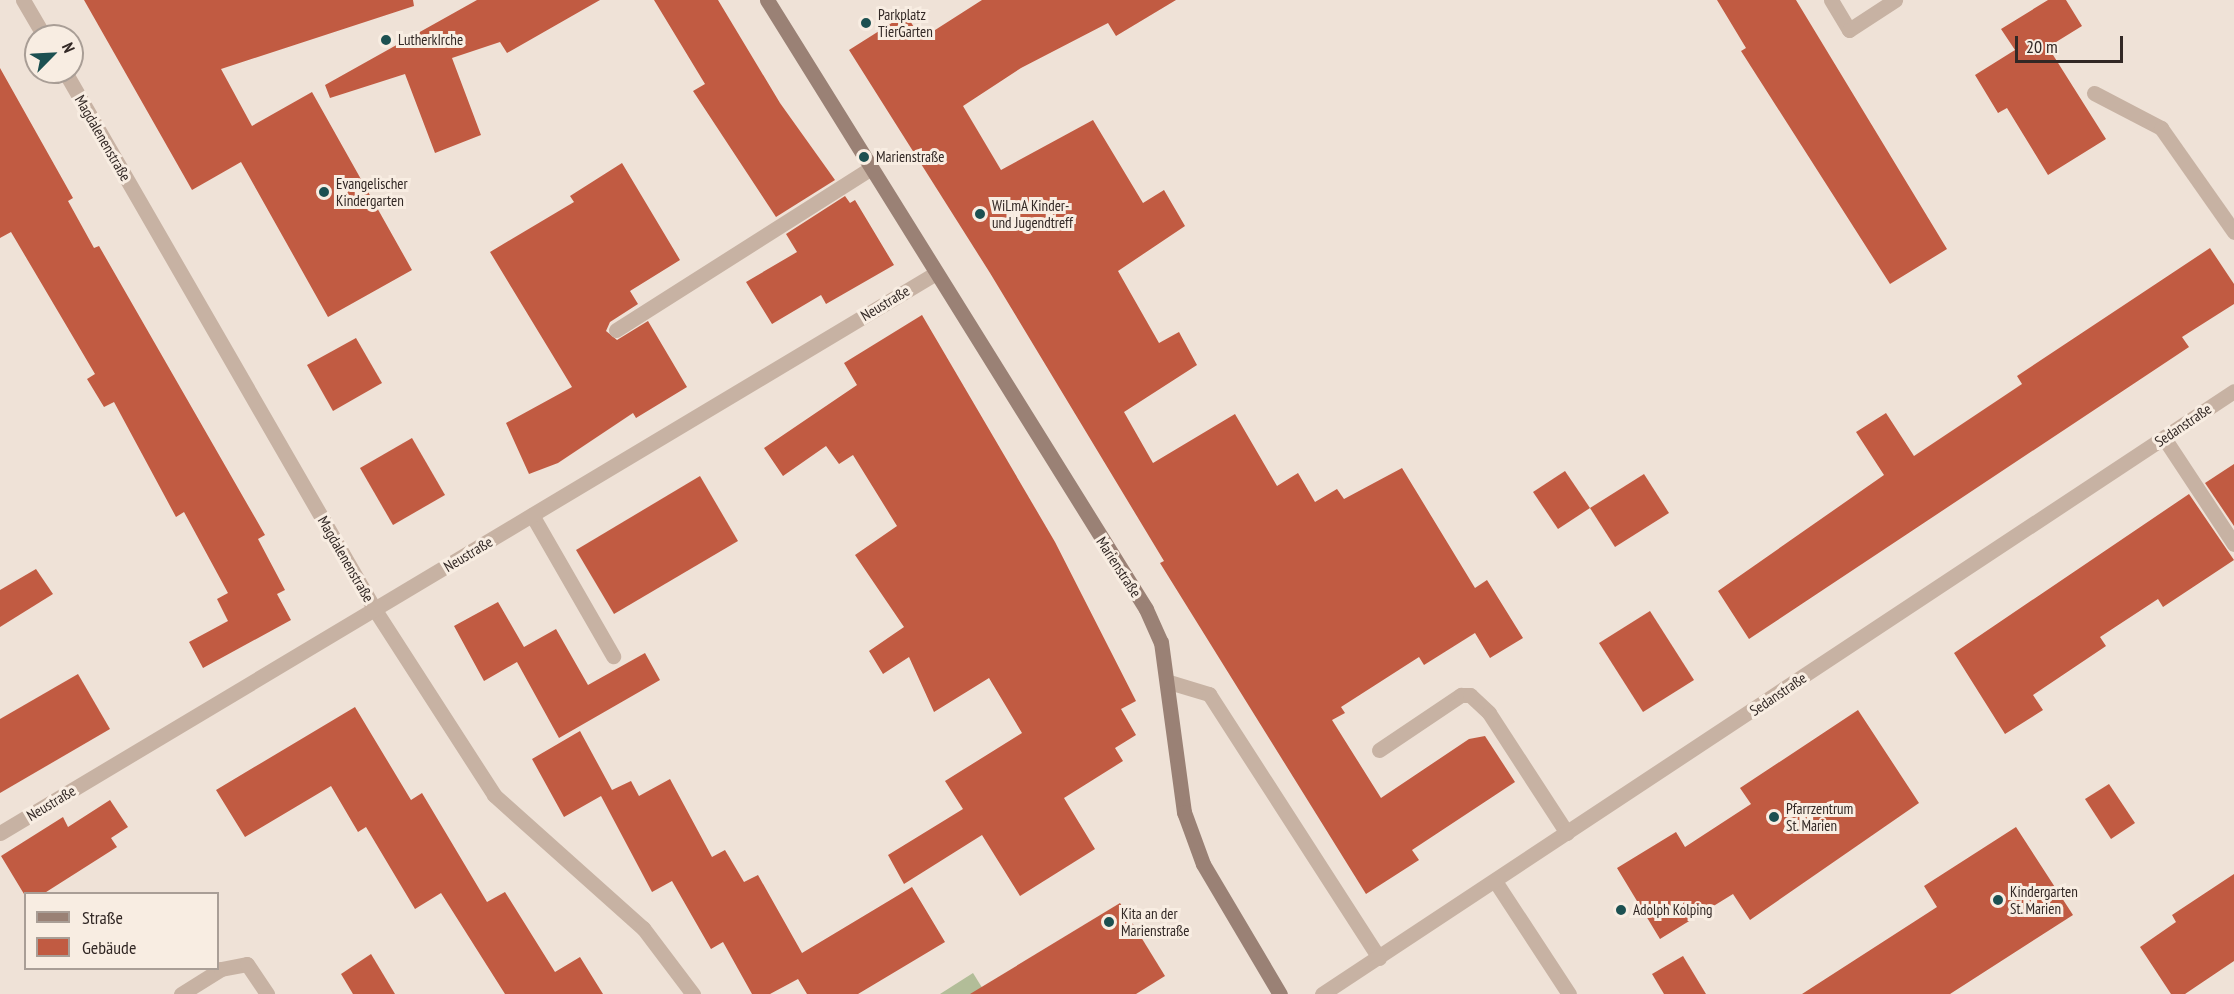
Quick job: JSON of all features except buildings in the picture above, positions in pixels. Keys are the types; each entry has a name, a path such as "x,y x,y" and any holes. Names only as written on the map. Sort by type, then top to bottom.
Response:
{"street":[{"path":"24,0 37,24"},
{"name":"Marienstraße","path":"766,0 1146,609 1161,642 1169,682 1184,812 1199,854 1280,994"},
{"path":"1831,0 1849,30 1895,0"},
{"name":"Magdalenenstraße","path":"72,84 375,610 494,795 643,928 693,994"},
{"path":"2094,93 2161,128 2234,232"},
{"path":"616,330 871,168"},
{"name":"Neustraße","path":"0,833 936,273"},
{"name":"Sedanstraße","path":"1322,994 2234,392"},
{"path":"2164,438 2234,544"},
{"path":"532,516 613,656"},
{"path":"1169,682 1209,694 1379,958"},
{"path":"1379,750 1461,695 1470,695 1489,713 1567,833"},
{"path":"1495,881 1569,994"},
{"path":"181,994 221,969 247,964 267,994"}],"green space":[{"path":"973,973 986,994 940,994"}],"place":[{"name":"Parkplatz TierGarten","path":"866,23"},
{"name":"LutherkIrche","path":"386,40"},
{"name":"Marienstraße","path":"864,157"},
{"name":"Evangelischer Kindergarten","path":"324,192"},
{"name":"WiLmA Kinder- und Jugendtreff","path":"980,214"},
{"name":"Pfarrzentrum St. Marien","path":"1774,817"},
{"name":"Kindergarten St. Marien","path":"1998,900"},
{"name":"Adolph Kolping","path":"1621,910"},
{"name":"Kita an der Marienstraße","path":"1109,922"}]}
